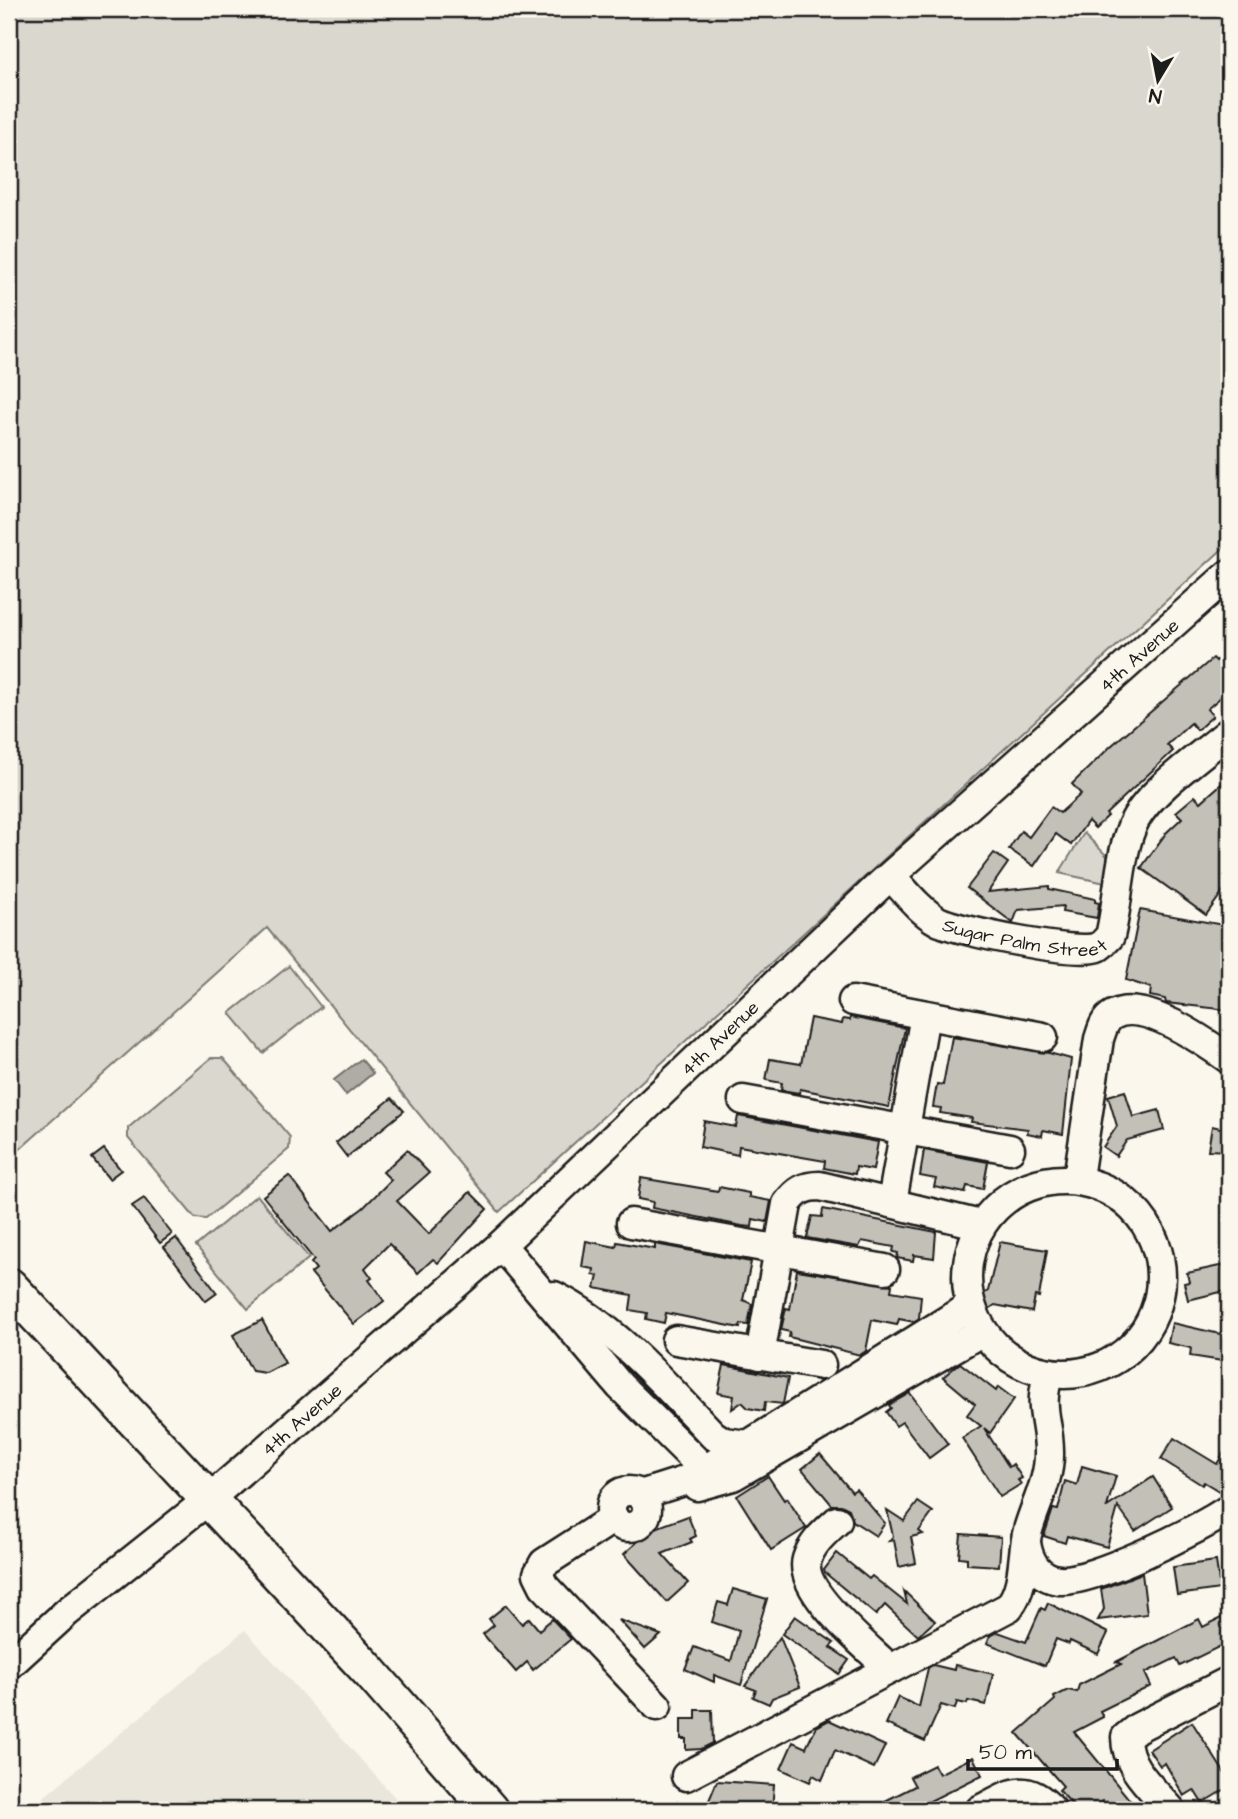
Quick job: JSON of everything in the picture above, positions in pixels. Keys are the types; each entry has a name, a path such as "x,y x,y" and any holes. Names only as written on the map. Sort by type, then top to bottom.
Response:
{"main road":[{"path":"15,1300 370,1672 490,1810"}],"street":[{"name":"4th Avenue","path":"9,1665 67,1612 208,1500 501,1245 887,880 1229,574"},
{"name":"Sugar Palm Street","path":"887,880 938,920 999,936 1085,950 1098,947 1110,936 1128,841 1136,819 1174,779 1229,732"},
{"path":"853,1001 1043,1037"},
{"path":"1078,1178 1099,1039 1104,1024 1112,1016 1126,1011 1171,1023 1229,1059"},
{"path":"892,1202 925,1015"},
{"path":"743,1100 1010,1149"},
{"path":"1078,1178 1111,1192 1136,1211 1153,1237 1161,1268 1160,1299 1148,1328 1128,1352 1101,1368 1070,1375 1039,1372 1009,1358 983,1331 970,1306 966,1273 973,1240 981,1225 1016,1192 1048,1181 1078,1178"},
{"path":"760,1355 787,1204 795,1193 807,1186 820,1186 981,1225"},
{"path":"632,1223 886,1269"},
{"path":"501,1245 620,1385 704,1469 722,1477 733,1476"},
{"path":"538,1288 579,1309 627,1349 713,1435 724,1443 748,1445"},
{"path":"643,1499 684,1481 748,1445 970,1306"},
{"path":"643,1499 733,1476 983,1331"},
{"path":"676,1340 821,1365"},
{"path":"1009,1608 1020,1588 1026,1543 1049,1463 1041,1408 1049,1373"},
{"path":"643,1499 646,1515 639,1524 628,1527 614,1518 544,1563 538,1574 544,1586 657,1706"},
{"path":"686,1776 1009,1608 1173,1541 1229,1509"},
{"path":"837,1521 816,1542 806,1561 806,1572 820,1600 890,1669"},
{"path":"1026,1543 1028,1557 1042,1573 1062,1580 1085,1576"},
{"path":"1171,1810 1132,1765 1126,1751 1126,1737 1137,1728 1229,1681"},
{"path":"979,1810 1016,1792 1026,1792 1037,1796 1052,1810"}],"shaded area":[{"path":"9,9 1229,9 1229,543 499,1212 267,928 9,1159"},
{"path":"1084,833 1114,863 1110,884 1059,873"},
{"path":"289,966 321,1007 263,1053 230,1013"},
{"path":"211,1058 223,1058 290,1137 289,1149 206,1219 195,1218 128,1138 128,1128"},
{"path":"361,1059 373,1073 346,1095 334,1080"},
{"path":"257,1195 309,1258 248,1309 196,1246"},
{"path":"245,1630 406,1810 28,1810"}],"building":[{"path":"1229,649 1229,690 1207,709 1213,716 1197,730 1191,723 1167,745 1173,751 1106,814 1108,816 1095,828 1088,821 1071,845 1056,834 1034,866 1009,849 1021,831 1029,837 1051,807 1060,813 1081,794 1072,784 1111,746 1213,658 1216,661"},
{"path":"1229,777 1229,883 1206,915 1141,868 1166,833 1182,818 1176,812 1195,796 1201,802"},
{"path":"994,853 1008,863 988,892 1049,886 1049,889 1095,899 1095,902 1099,903 1097,918 1062,912 1063,906 1018,910 1013,923 967,888"},
{"path":"1140,910 1229,926 1229,948 1226,947 1221,980 1229,982 1229,1010 1166,1003 1165,999 1150,996 1151,988 1126,980"},
{"path":"850,1017 905,1028 889,1107 800,1089 799,1093 781,1090 782,1083 766,1080 770,1059 801,1064 810,1018 842,1024 843,1019 850,1020"},
{"path":"952,1037 1071,1059 1063,1134 1043,1130 1042,1136 1027,1133 1028,1129 971,1122 972,1118 940,1113 941,1108 933,1107 937,1084 943,1085"},
{"path":"1125,1091 1133,1117 1159,1110 1164,1130 1127,1140 1116,1156 1103,1147 1117,1126 1108,1096"},
{"path":"392,1098 404,1111 347,1157 336,1143"},
{"path":"738,1116 878,1142 873,1170 856,1167 855,1174 824,1168 825,1161 739,1146 738,1155 700,1147 704,1121 736,1127"},
{"path":"1212,1126 1229,1130 1229,1151 1208,1150"},
{"path":"104,1149 121,1170 109,1179 92,1158"},
{"path":"407,1150 429,1173 397,1201 429,1234 470,1192 487,1209 438,1263 433,1259 418,1273 389,1244 365,1268 372,1278 369,1280 384,1301 354,1324 311,1273 316,1269 311,1263 314,1260 263,1196 289,1176 332,1231 363,1208 391,1180 383,1172"},
{"path":"924,1150 988,1162 983,1189 967,1186 965,1193 934,1187 936,1179 920,1176"},
{"path":"641,1178 718,1191 719,1187 749,1193 749,1197 771,1201 767,1222 753,1219 752,1227 742,1226 652,1208 653,1202 638,1199"},
{"path":"144,1198 172,1234 160,1243 132,1206"},
{"path":"823,1209 936,1232 934,1258 914,1255 913,1261 897,1258 898,1253 893,1252 894,1247 862,1241 859,1247 807,1238 812,1216 822,1217"},
{"path":"176,1238 217,1293 206,1301 164,1247"},
{"path":"586,1241 616,1247 617,1242 655,1249 655,1244 751,1262 743,1300 752,1304 748,1325 741,1324 740,1328 666,1313 664,1323 646,1319 647,1313 630,1310 632,1295 595,1288 598,1276 593,1275 594,1269 582,1267"},
{"path":"1000,1242 1047,1250 1039,1297 1035,1296 1032,1312 995,1305 989,1309 982,1295 988,1291"},
{"path":"1229,1264 1229,1290 1188,1300 1184,1283 1189,1282 1187,1273"},
{"path":"797,1270 892,1285 891,1291 921,1296 919,1318 914,1322 899,1319 897,1325 872,1320 866,1351 860,1355 789,1337 790,1332 781,1330 786,1308 790,1309"},
{"path":"262,1320 285,1363 266,1373 252,1371 233,1335"},
{"path":"1172,1323 1229,1336 1229,1362 1190,1356 1191,1348 1168,1343"},
{"path":"960,1363 996,1391 998,1387 1014,1399 990,1433 984,1428 1009,1467 1013,1464 1022,1478 1018,1480 1021,1484 1000,1497 962,1438 981,1426 967,1415 975,1404 943,1377"},
{"path":"724,1365 788,1378 783,1404 765,1402 764,1411 748,1408 742,1402 732,1409 734,1396 718,1393"},
{"path":"910,1393 948,1444 929,1458 902,1422 896,1426 886,1412 891,1408 889,1405"},
{"path":"1174,1438 1217,1464 1229,1444 1229,1485 1224,1494 1204,1482 1202,1485 1161,1459"},
{"path":"820,1454 852,1492 856,1489 885,1523 876,1536 853,1521 849,1509 832,1505 802,1469"},
{"path":"1082,1466 1116,1476 1107,1507 1153,1477 1172,1507 1135,1531 1118,1507 1107,1547 1067,1536 1065,1543 1044,1536 1053,1509 1058,1510 1065,1481 1077,1485"},
{"path":"768,1476 784,1500 787,1498 806,1528 771,1550 737,1496"},
{"path":"918,1502 933,1512 919,1531 923,1534 911,1537 916,1563 899,1567 894,1540 889,1541 893,1536 887,1510 904,1521"},
{"path":"688,1516 696,1536 690,1539 692,1542 662,1554 688,1583 667,1602 624,1554 650,1530"},
{"path":"961,1534 1001,1537 999,1566 967,1564 967,1558 959,1557"},
{"path":"837,1553 869,1579 872,1576 907,1604 904,1591 935,1621 918,1636 885,1605 876,1615 825,1573 824,1570"},
{"path":"1216,1561 1220,1589 1177,1595 1173,1567"},
{"path":"1142,1573 1147,1614 1098,1620 1104,1609 1101,1589"},
{"path":"733,1589 767,1599 741,1685 714,1675 714,1682 685,1669 694,1647 731,1661 739,1631 712,1622 718,1602 728,1605"},
{"path":"1048,1603 1108,1633 1098,1654 1070,1641 1069,1644 1056,1639 1045,1666 987,1643 990,1636 998,1632 1026,1642 1041,1608 1045,1610"},
{"path":"506,1605 522,1624 529,1618 539,1630 552,1619 571,1639 533,1670 527,1662 516,1672 483,1634 494,1625 489,1619"},
{"path":"1229,1614 1229,1642 1180,1666 1176,1658 1145,1673 1151,1686 1100,1711 1103,1717 1074,1732 1138,1810 1112,1810 1103,1801 1092,1810 1077,1810 1059,1790 1063,1786 1017,1733 1055,1700 1054,1697 1068,1690 1077,1692 1079,1685 1121,1664 1116,1662 1199,1619 1203,1627"},
{"path":"795,1616 834,1643 830,1647 849,1660 839,1674 782,1634"},
{"path":"619,1620 661,1635 645,1649"},
{"path":"780,1637 800,1687 772,1698 769,1704 753,1697 756,1690 745,1686"},
{"path":"933,1665 954,1670 955,1665 993,1674 986,1705 968,1701 967,1704 957,1702 955,1709 941,1705 925,1741 886,1724 898,1697 919,1707 928,1668"},
{"path":"696,1710 712,1710 713,1743 701,1749 686,1750 686,1739 681,1739 681,1719 696,1719"},
{"path":"829,1720 885,1746 874,1768 835,1750 822,1780 813,1775 810,1782 781,1769 793,1742 806,1748 816,1727"},
{"path":"1192,1722 1229,1780 1229,1787 1202,1803 1194,1790 1184,1796 1165,1763 1160,1766 1149,1750"},
{"path":"973,1757 982,1775 912,1810 867,1810 915,1786 910,1777 934,1765 939,1774"},
{"path":"717,1781 774,1785 772,1810 705,1810"}]}
